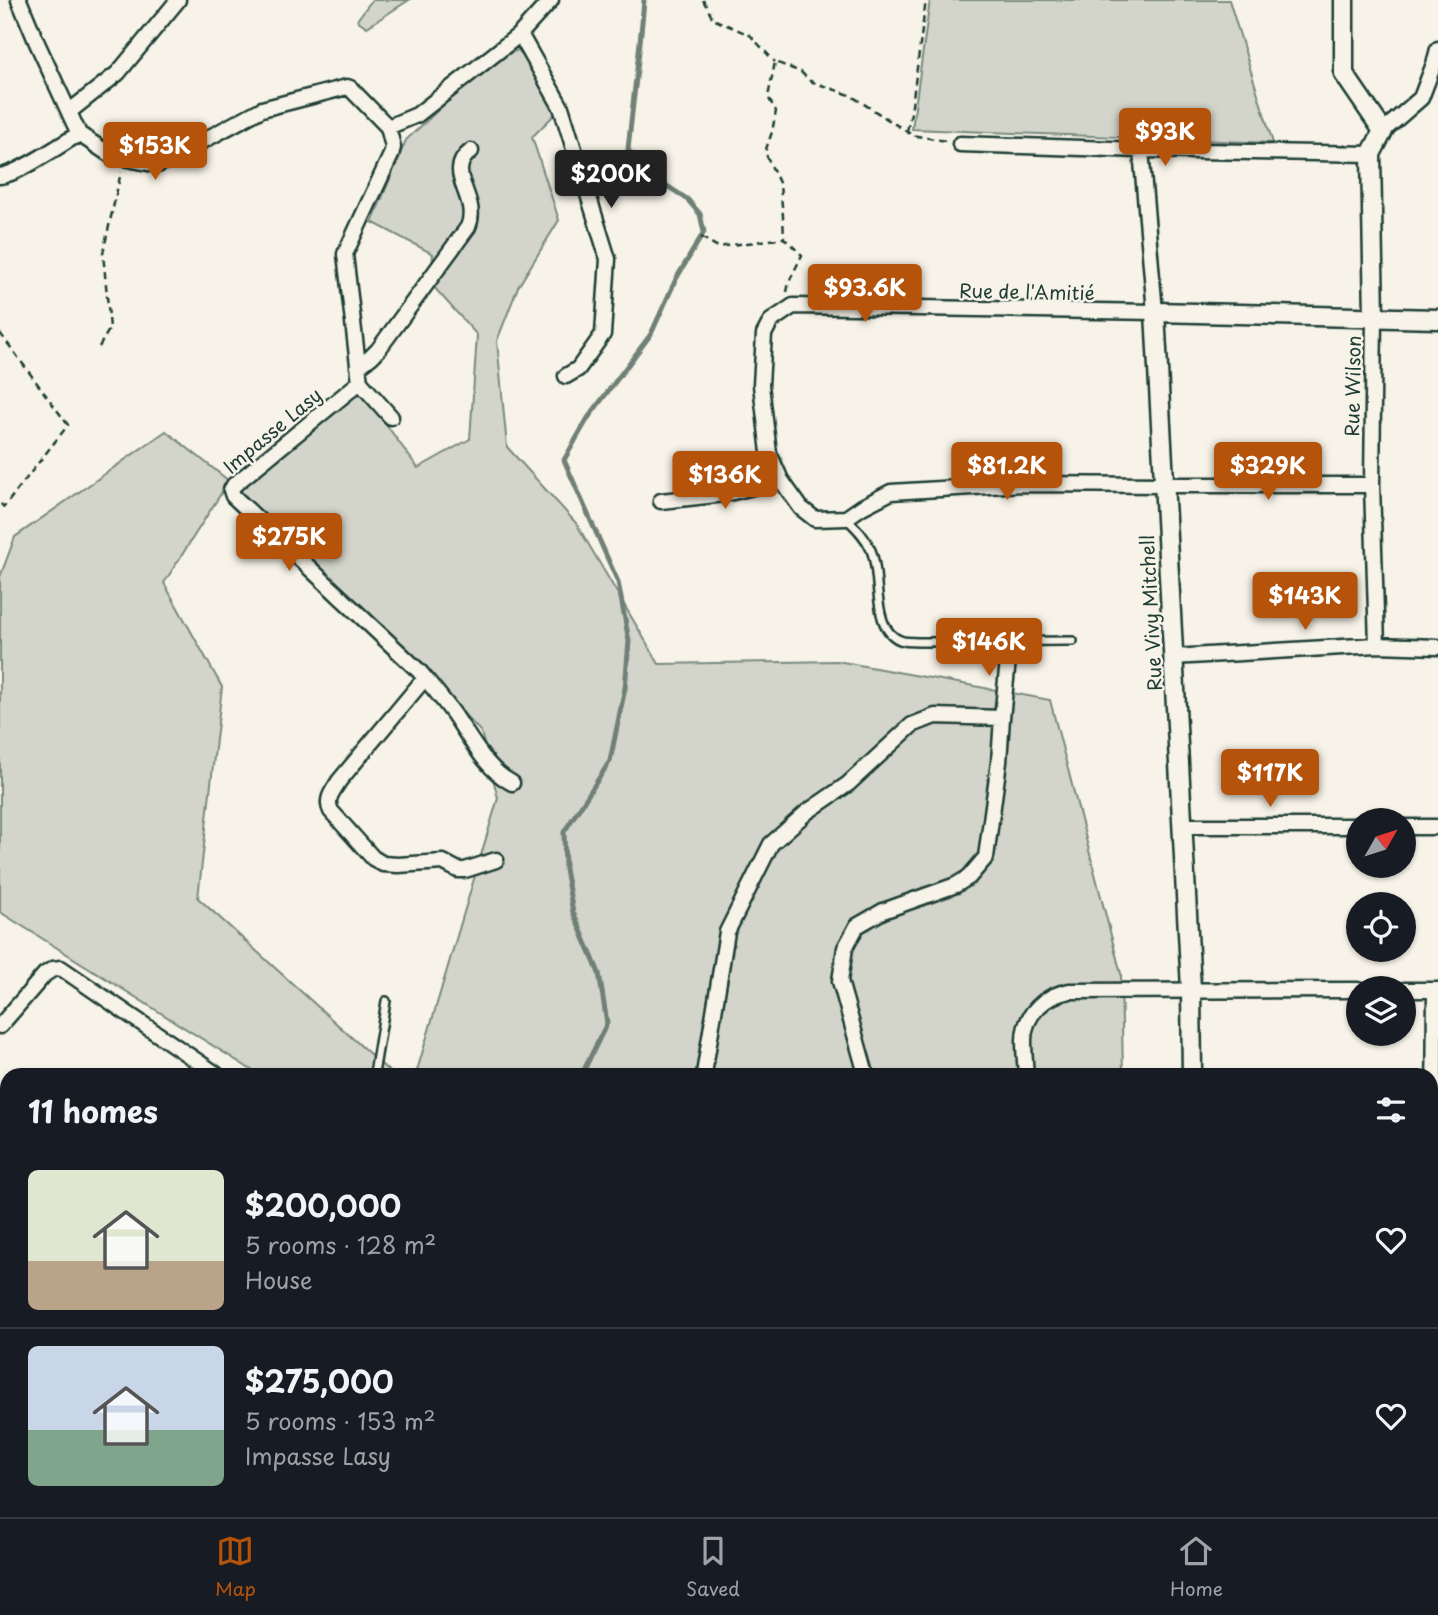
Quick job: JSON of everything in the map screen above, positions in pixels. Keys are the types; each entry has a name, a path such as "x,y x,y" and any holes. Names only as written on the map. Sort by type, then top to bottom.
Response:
{"street":[{"path":"19,0 79,134 111,156 158,165 262,108 347,87 388,127 393,147 391,155 345,254 360,382 391,417"},
{"path":"70,111 118,73 178,0"},
{"path":"388,127 417,115 520,34 551,0"},
{"path":"1344,0 1344,74 1382,131 1421,98 1438,49"},
{"path":"520,34 561,107 608,259 603,334 578,369 566,376"},
{"name":"Rue Wilson","path":"1377,645 1372,485 1374,317 1371,154 1382,131"},
{"path":"0,176 21,168 79,134"},
{"path":"960,144 1371,154"},
{"path":"358,367 378,350 468,227 471,207 459,166 464,155 471,150"},
{"name":"Rue Vivy Mitchell","path":"1141,150 1155,312 1191,989 1192,1068"},
{"path":"793,306 771,321 764,334 761,384 769,453 781,480 801,508 815,519 846,518 891,492 1022,484 1372,485"},
{"name":"Rue de l'Amitié","path":"793,306 1155,312"},
{"path":"1155,312 1438,319"},
{"name":"Impasse Lasy","path":"360,382 231,490 233,496 425,678"},
{"path":"661,501 725,494 781,480"},
{"path":"864,1068 840,981 845,948 857,926 883,911 956,886 969,877 986,857 999,762 1010,641"},
{"path":"1173,657 1377,645 1438,647"},
{"path":"496,860 465,870 458,870 443,862 398,865 378,863 331,811 328,798 339,781 425,678 499,776 512,783"},
{"path":"705,1068 727,932 771,844 807,812 848,784 912,725 935,716 1002,718"},
{"path":"1182,826 1346,827"},
{"path":"1416,827 1438,827"},
{"path":"0,1026 45,974 61,968 207,1068"},
{"path":"1026,1068 1023,1037 1030,1015 1044,1000 1060,992 1346,990"},
{"path":"1416,990 1436,990 1435,1068"}],"lane":[{"path":"846,518 872,550 882,621 891,635 904,641 1073,641"},
{"path":"375,1068 386,1001"}],"path":[{"path":"703,0 713,19 750,35 775,62 802,72 810,81 850,95 912,135 960,144"},
{"path":"907,131 926,0"},
{"path":"775,62 768,97 776,111 765,152 780,185 783,238 802,255 789,282 787,297 793,306"},
{"path":"99,347 110,328 103,253 124,159"},
{"path":"701,237 718,247 783,238"},
{"path":"0,333 68,425 4,507 0,503"}],"shaded area":[{"path":"372,0 409,0 367,27 357,20"},
{"path":"930,0 1229,0 1273,143 912,129"},
{"path":"523,48 557,112 532,137 559,220 518,287 497,341 507,447 576,523 659,664 837,661 1050,700 1121,974 1123,1068 418,1068 498,798 481,732 385,630 241,492 244,483 360,389 418,468 470,439 477,335 431,284 433,254 372,222 406,140 491,61"},
{"path":"166,431 229,481 164,583 222,687 198,898 385,1068 248,1068 0,912 0,577 15,537"}],"waterway":[{"path":"585,1068 607,1023 599,973 573,912 565,869 564,832 610,761 625,688 629,641 618,582 564,460 588,418 651,334 676,279 704,232 700,214 687,199 652,176 628,150 644,0"}]}
